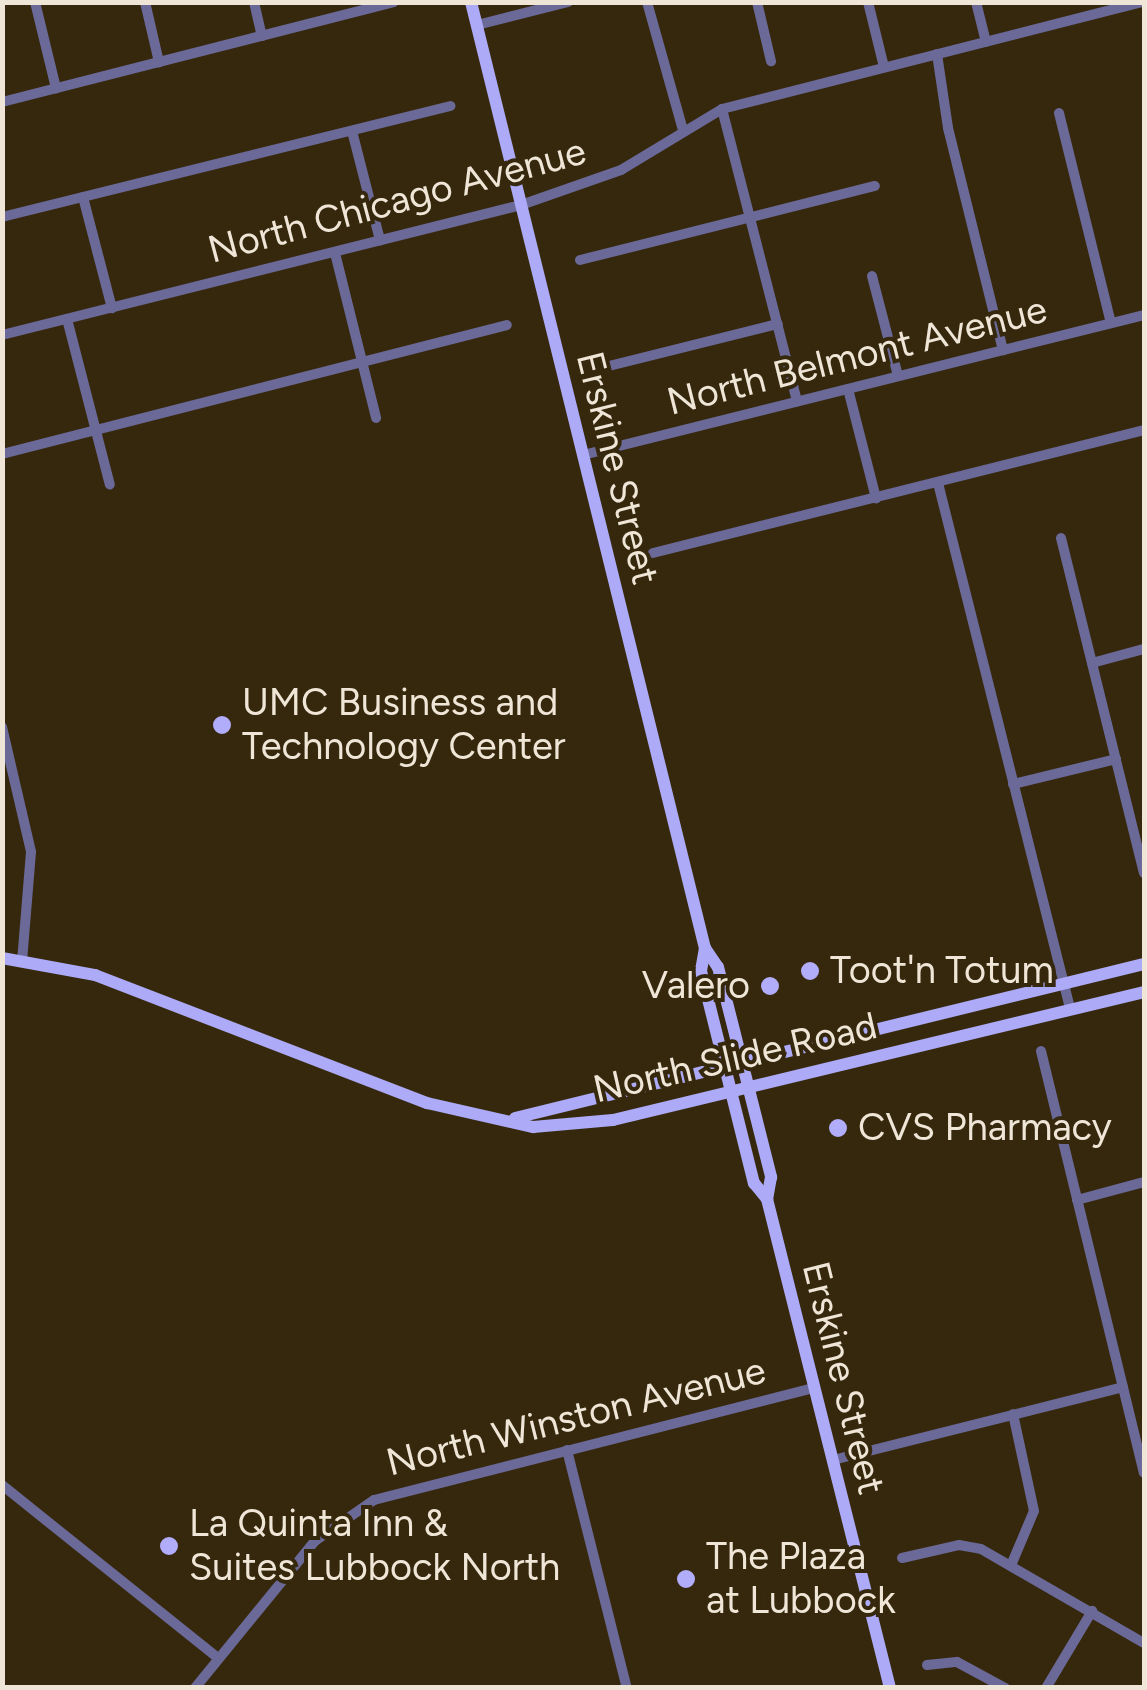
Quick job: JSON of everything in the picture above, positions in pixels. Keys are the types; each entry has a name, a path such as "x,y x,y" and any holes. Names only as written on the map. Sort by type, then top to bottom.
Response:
{"main road":[{"name":"Erskine Street","path":"471,2 706,948 718,967 749,1088 771,1177 768,1199 890,1688"},
{"name":"Erskine Street","path":"706,948 702,971 725,1068 754,1183 768,1199"},
{"name":"North Slide Road","path":"2,958 136,989 426,1104 515,1118 533,1127 581,1125 732,1092 1144,992"},
{"name":"North Slide Road","path":"515,1118 1144,964"},
{"path":"920,1018 928,1044"}],"street":[{"path":"35,2 56,88"},
{"path":"144,2 160,62"},
{"path":"254,2 262,36"},
{"path":"2,102 393,2"},
{"path":"477,25 568,2"},
{"path":"647,2 684,130"},
{"path":"756,2 771,61"},
{"path":"868,2 884,67"},
{"path":"976,2 986,42"},
{"path":"1078,2 1082,18"},
{"name":"North Chicago Avenue","path":"2,335 521,205 621,170 722,109 1144,4"},
{"path":"937,54 948,128 1003,350"},
{"path":"2,217 450,106"},
{"path":"722,109 797,402"},
{"path":"1059,114 1111,323"},
{"path":"352,131 380,240"},
{"path":"580,260 876,186"},
{"path":"83,197 112,308"},
{"path":"335,253 376,418"},
{"path":"872,276 898,376"},
{"name":"North Belmont Avenue","path":"583,455 1144,314"},
{"path":"67,319 110,485"},
{"path":"605,367 778,324"},
{"path":"2,454 507,325"},
{"path":"848,389 876,498"},
{"path":"654,553 1144,430"},
{"path":"938,482 1070,1008"},
{"path":"1060,538 1116,759 1140,836 1144,874"},
{"path":"1092,662 1144,650"},
{"path":"2,727 31,852 22,960"},
{"path":"1013,784 1116,759"},
{"path":"1040,1051 1144,1472"},
{"path":"1077,1200 1144,1182"},
{"path":"833,1460 1123,1386"},
{"name":"North Winston Avenue","path":"195,1688 315,1540 345,1516 374,1500 815,1388"},
{"path":"1012,1563 1034,1511 1013,1414"},
{"path":"567,1450 627,1688"},
{"path":"2,1485 218,1658"},
{"path":"902,1558 959,1545 1012,1563 1144,1643"},
{"path":"1046,1688 1092,1611"},
{"path":"928,1664 957,1662 1005,1688"}],"place":[{"name":"UMC Business and Technology Center","path":"222,725"},
{"name":"Toot'n Totum","path":"810,971"},
{"name":"Valero","path":"770,986"},
{"name":"CVS Pharmacy","path":"838,1128"},
{"name":"La Quinta Inn & Suites Lubbock North","path":"169,1546"},
{"name":"The Plaza at Lubbock","path":"686,1579"}]}
